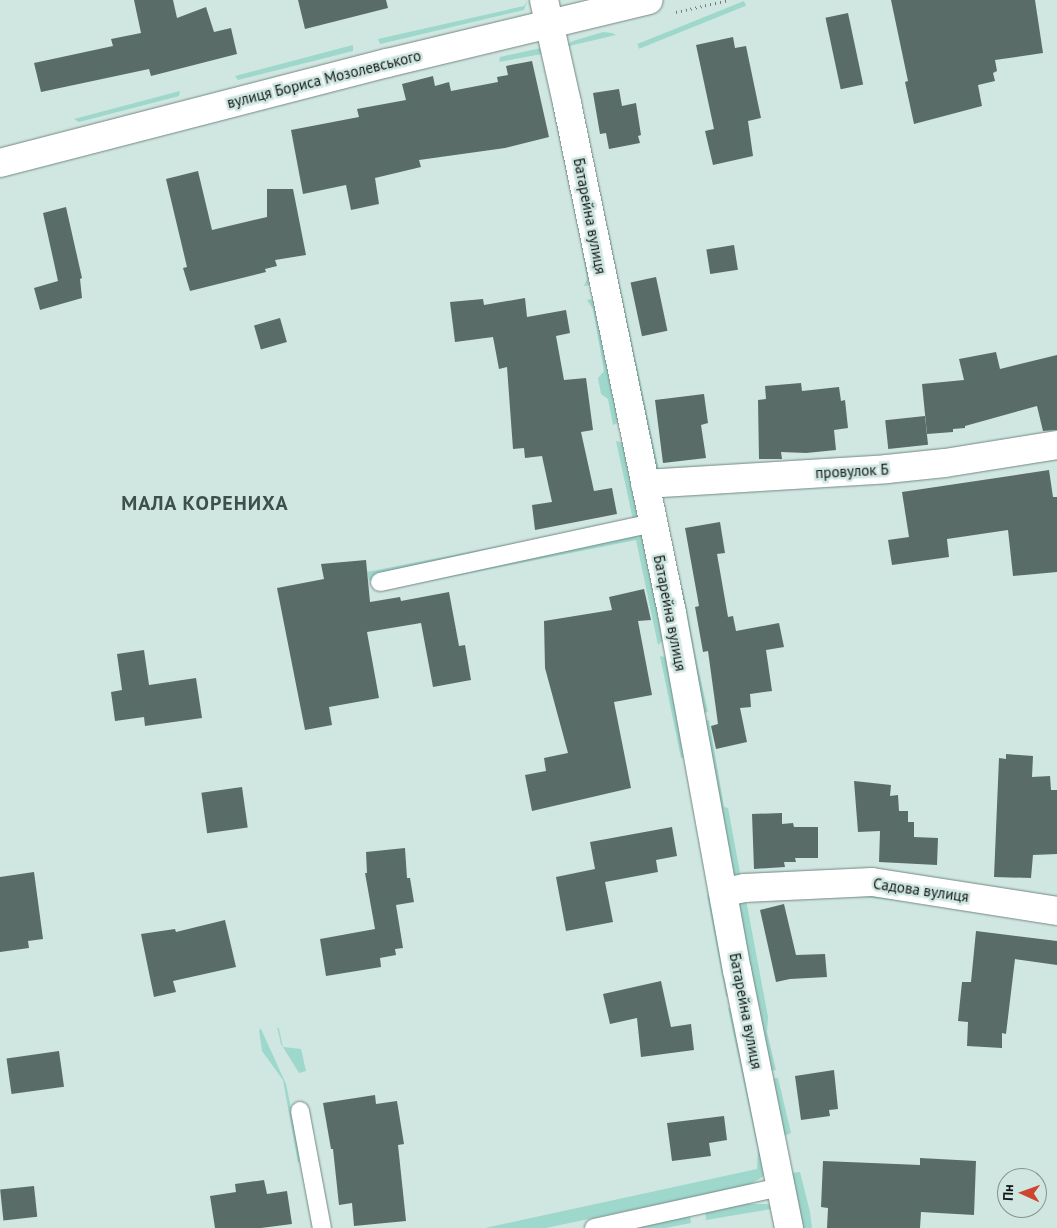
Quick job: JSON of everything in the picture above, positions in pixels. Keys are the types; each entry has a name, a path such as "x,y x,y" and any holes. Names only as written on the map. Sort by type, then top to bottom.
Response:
{"street":[{"name":"вулиця Бориса Мозолевського","path":"0,163 546,11 649,0"},
{"name":"Батарейна вулиця","path":"546,11 672,613 737,970 789,1228"},
{"name":"провулок Б","path":"645,484 887,469 945,463 1057,446"},
{"name":"Садова вулиця","path":"724,892 744,888 872,882 1057,911"}],"lane":[{"path":"380,582 652,523"},
{"path":"300,1111 322,1228"},
{"path":"594,1228 781,1187"}],"green space":[{"path":"527,1 524,10 380,44 378,39 524,6"},
{"path":"744,1 746,6 639,49 637,44"},
{"path":"603,32 616,35 569,46 659,470 652,470 568,48 568,44 573,41"},
{"path":"353,45 353,51 238,80 235,76"},
{"path":"541,48 595,284 584,286 587,279 581,243 542,54 499,62 500,57"},
{"path":"180,91 179,96 79,122 74,119"},
{"path":"598,298 622,421 613,425 608,399 601,394 598,378 604,371 593,309 587,300"},
{"path":"616,441 627,444 641,516 635,522 369,581 367,572 633,520"},
{"path":"641,534 649,547 667,637 658,645 636,540 415,584 421,576"},
{"path":"683,589 708,712 699,713 677,592"},
{"path":"660,656 670,658 689,757 681,758"},
{"path":"709,720 724,807 728,808 741,878 735,880 701,722"},
{"path":"852,890 944,901 1035,916 1034,920 904,901 850,896 788,896 746,900 768,1017 767,1032 776,1070 771,1071 766,1069 739,933 736,902 743,894"},
{"path":"707,895 714,897 734,995 726,996"},
{"path":"736,1006 766,1159 764,1176 749,1185 546,1228 485,1228 757,1169 758,1149 728,1008"},
{"path":"277,1027 283,1047 301,1049 306,1071 299,1073 281,1044"},
{"path":"261,1029 286,1084 302,1161 298,1163 283,1080 262,1051 259,1030"},
{"path":"778,1078 791,1133 780,1138 768,1079"},
{"path":"800,1172 812,1228 797,1228 791,1173"},
{"path":"747,1204 767,1204 772,1206 780,1228 774,1228 771,1209 706,1220 705,1212"},
{"path":"690,1215 691,1223 665,1228 632,1228"}],"building":[{"path":"134,0 173,0 177,18 206,7 214,32 231,28 237,54 151,76 149,69 41,92 34,63 113,46 111,39 141,33"},
{"path":"298,0 386,0 388,8 305,29"},
{"path":"891,0 1035,0 1043,53 995,60 997,71 993,73 995,81 978,85 982,106 914,124 905,82 908,81"},
{"path":"848,13 863,84 841,89 826,18"},
{"path":"733,37 735,48 746,46 761,118 748,121 753,156 713,165 705,131 714,129 696,45"},
{"path":"532,61 549,137 505,148 419,160 421,167 375,178 379,204 351,210 346,185 303,194 291,130 359,117 357,109 406,100 402,84 433,76 435,86 449,82 451,91 498,82 497,77 508,75 506,66"},
{"path":"619,89 622,106 636,103 641,135 638,136 640,143 609,149 606,133 600,134 593,93"},
{"path":"198,171 212,230 267,217 267,189 293,189 306,255 275,260 277,266 265,269 266,272 190,291 183,268 187,267 166,179"},
{"path":"66,207 82,278 80,279 82,298 40,310 34,288 58,281 43,213"},
{"path":"734,245 738,270 710,274 706,249"},
{"path":"656,277 667,331 642,336 631,282"},
{"path":"525,298 527,317 566,310 570,333 556,336 564,380 586,378 593,430 581,432 594,491 612,488 617,514 535,530 532,505 552,502 542,456 525,458 524,448 513,449 507,367 499,369 493,337 455,342 450,302 483,299 484,305"},
{"path":"280,318 287,342 261,349 254,325"},
{"path":"996,352 1000,369 1057,355 1057,430 1043,431 1037,406 965,426 965,428 953,429 953,432 927,434 922,384 964,380 959,359"},
{"path":"801,383 802,391 839,387 841,401 845,400 848,428 834,430 836,450 806,453 781,452 782,459 759,459 758,400 766,399 765,386"},
{"path":"704,394 708,423 701,425 706,458 663,463 655,400"},
{"path":"925,416 928,445 888,449 885,420"},
{"path":"1049,470 1053,497 1057,497 1057,572 1013,576 1008,530 947,539 949,557 892,565 888,540 909,537 902,492"},
{"path":"720,522 725,553 717,554 728,617 733,616 736,631 779,623 784,647 766,650 772,691 750,694 751,707 740,708 747,742 716,749 711,726 718,724 708,651 703,652 695,607 699,606 685,528"},
{"path":"366,560 370,602 400,597 401,601 449,592 459,646 465,645 471,680 433,687 421,623 367,632 379,698 329,707 332,725 305,730 277,588 324,579 321,564"},
{"path":"644,589 651,620 638,621 652,695 614,702 631,788 532,811 525,775 546,771 544,758 568,753 545,668 544,621 612,610 609,597"},
{"path":"144,650 149,685 196,678 202,718 145,726 144,717 115,721 111,692 122,690 117,654"},
{"path":"1006,754 1033,756 1032,777 1050,776 1051,790 1057,790 1057,854 1033,855 1031,878 994,877 999,758 1006,759"},
{"path":"854,781 891,785 890,796 898,795 899,811 908,811 908,822 914,822 914,837 938,838 937,865 879,862 880,831 858,832"},
{"path":"242,787 248,828 207,833 201,793"},
{"path":"782,813 782,824 793,823 794,827 818,827 818,858 795,858 796,862 784,862 785,867 754,869 752,814"},
{"path":"672,827 677,856 656,860 658,872 605,882 613,922 566,931 556,877 595,869 590,842"},
{"path":"405,848 407,878 410,878 414,902 396,905 403,948 395,949 396,955 380,958 381,967 326,976 320,939 375,929 365,873 367,873 366,852"},
{"path":"34,872 43,939 28,941 29,948 0,952 0,877"},
{"path":"784,904 796,955 825,954 827,977 790,979 776,982 760,910"},
{"path":"225,920 236,967 173,981 176,992 154,997 141,934 175,929 176,932"},
{"path":"976,931 1057,941 1057,965 1015,959 1006,1034 1002,1033 1002,1048 967,1046 968,1022 958,1021 962,982 971,982"},
{"path":"661,981 671,1027 691,1024 694,1050 641,1057 637,1018 610,1024 603,994"},
{"path":"59,1051 64,1087 12,1094 7,1058"},
{"path":"834,1070 838,1109 829,1110 830,1116 801,1120 795,1076"},
{"path":"375,1095 376,1104 397,1101 404,1144 398,1145 406,1221 354,1226 352,1203 339,1205 333,1149 331,1149 323,1103"},
{"path":"724,1116 727,1140 709,1143 711,1156 672,1161 667,1123"},
{"path":"920,1158 976,1161 974,1215 921,1212 920,1228 827,1228 828,1208 821,1207 823,1161 920,1165"},
{"path":"264,1180 267,1194 287,1191 292,1224 261,1228 215,1228 210,1196 236,1192 235,1184"},
{"path":"34,1186 37,1217 3,1220 0,1190"}],"district":[{"name":"МАЛА КОРЕНИХА","path":"205,503"}]}
